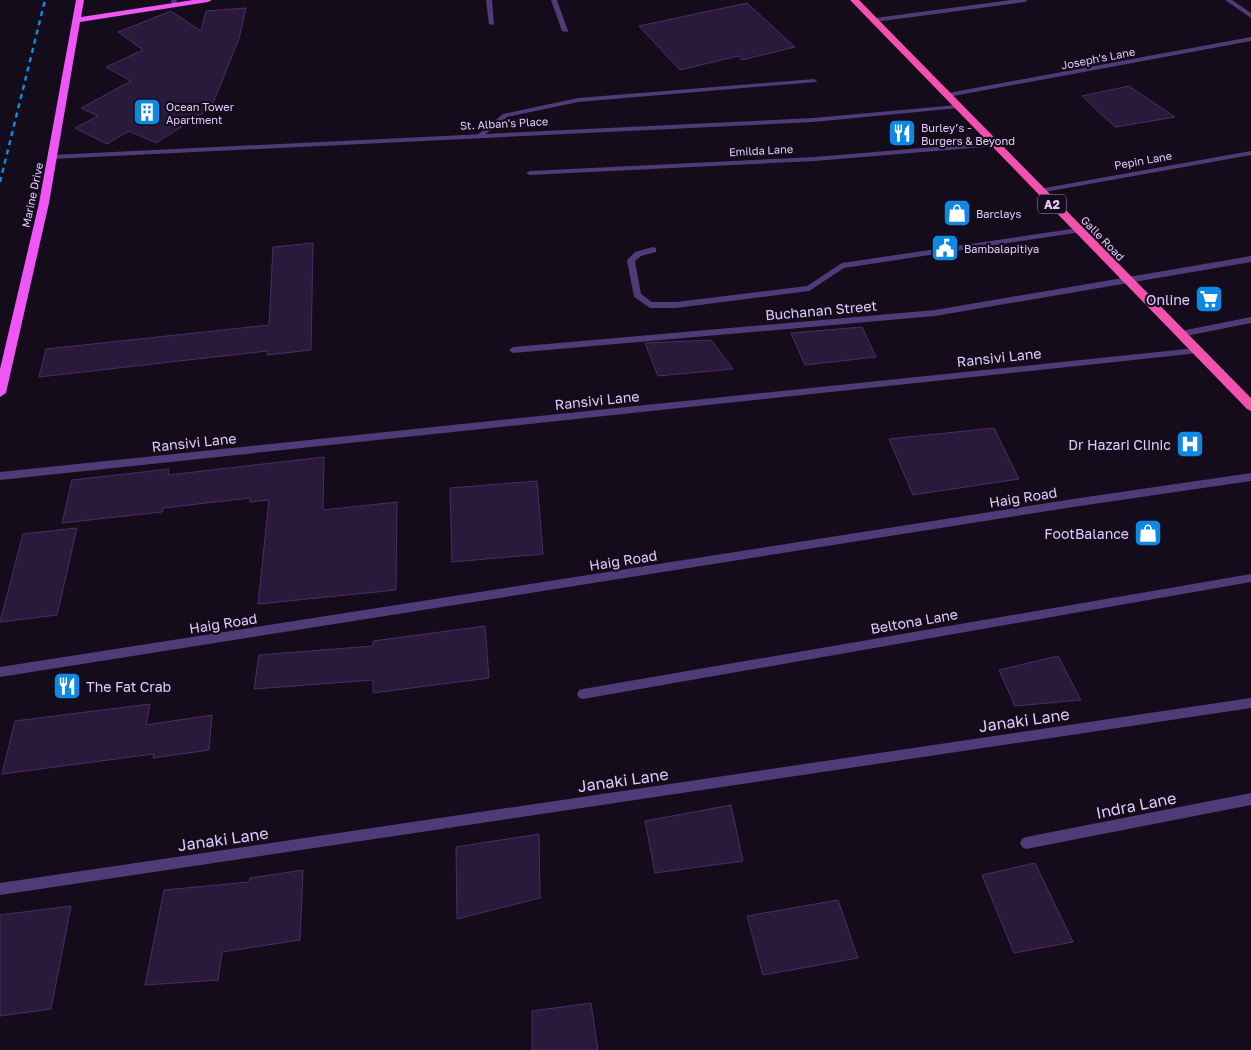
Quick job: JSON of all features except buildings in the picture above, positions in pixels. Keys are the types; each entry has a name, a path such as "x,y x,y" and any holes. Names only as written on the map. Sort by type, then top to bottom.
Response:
{"highway":[{"name":"Galle Road","path":"854,0 1251,406"}],"main road":[{"name":"Marine Drive","path":"0,393 44,203 80,0"},
{"path":"77,20 174,3 208,0"}],"street":[{"path":"489,0 492,24"},
{"path":"554,0 565,31"},
{"path":"875,20 1025,0"},
{"path":"1228,0 1251,16"},
{"name":"Joseph's Lane","path":"948,95 1251,39"},
{"path":"480,136 505,115 578,100 814,81"},
{"name":"St. Alban's Place","path":"52,157 813,120 957,107"},
{"name":"Emilda Lane","path":"530,173 814,159 993,144"},
{"name":"Pepin Lane","path":"1039,191 1251,153"},
{"path":"653,250 638,254 631,260 637,295 650,305 676,305 809,288 842,266 1078,230"},
{"name":"Buchanan Street","path":"514,350 935,314 1128,282 1251,259"},
{"path":"1181,334 1251,320"},
{"name":"Ransivi Lane","path":"0,476 1196,351"},
{"name":"Haig Road","path":"0,672 1063,504 1251,477"},
{"name":"Beltona Lane","path":"583,694 1251,578"},
{"name":"Janaki Lane","path":"0,889 1251,703"},
{"name":"Indra Lane","path":"1026,843 1251,799"}],"railway":[{"path":"0,182 45,0"}],"place":[{"name":"Ocean Tower Apartment","path":"147,112"},
{"name":"Burley’s - Burgers & Beyond","path":"902,133"},
{"name":"Barclays","path":"957,213"},
{"name":"Bambalapitiya","path":"945,248"},
{"name":"Online","path":"1209,299"},
{"name":"Dr Hazari Clinic","path":"1190,444"},
{"name":"FootBalance","path":"1148,533"},
{"name":"The Fat Crab","path":"67,686"}]}
